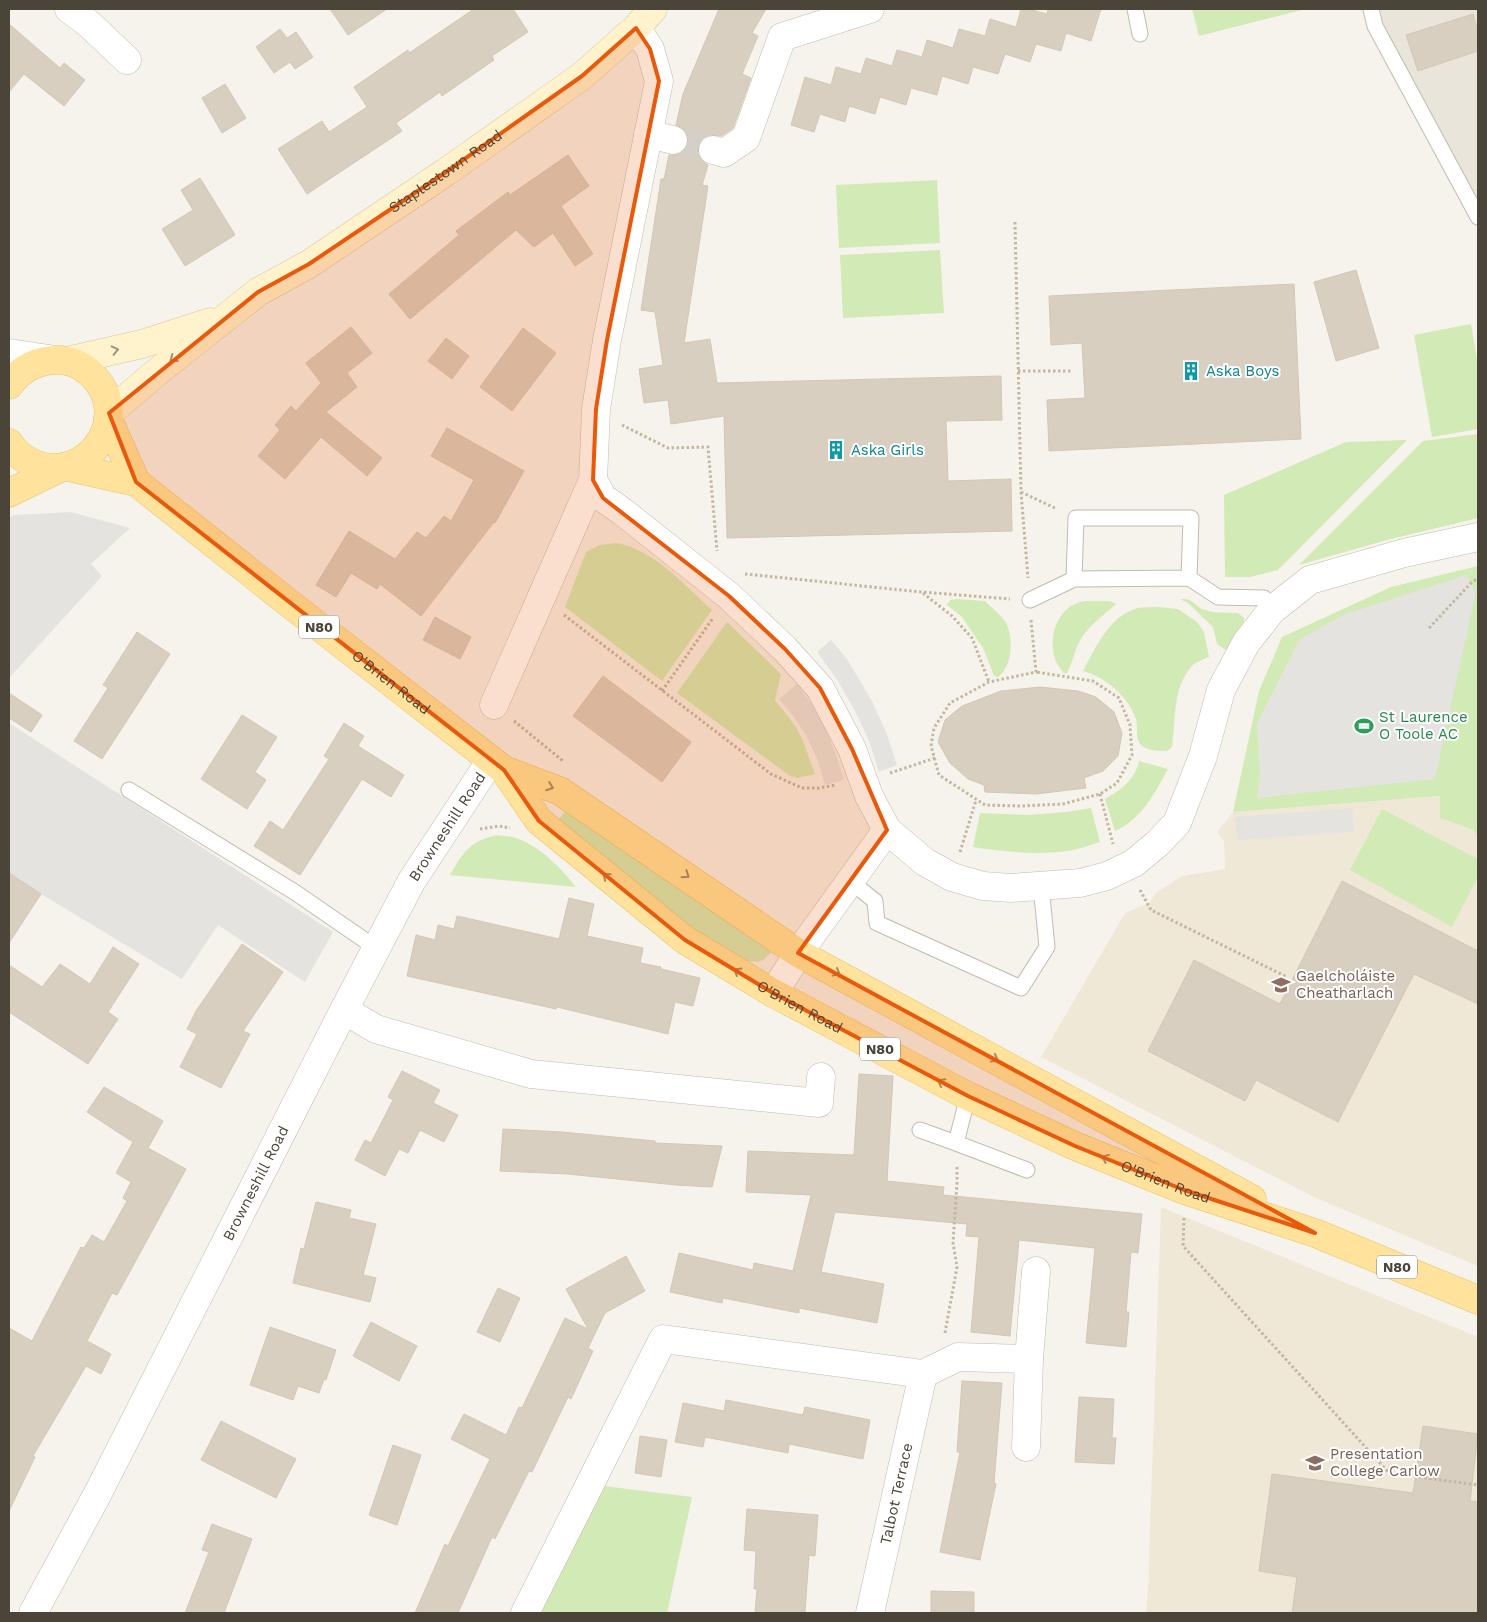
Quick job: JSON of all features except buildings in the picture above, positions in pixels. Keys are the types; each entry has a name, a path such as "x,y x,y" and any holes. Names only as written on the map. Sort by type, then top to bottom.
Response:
{"main road":[{"name":"Staplestown Road","path":"108,416 156,372 258,292 309,264 446,172 582,76 644,18"},
{"name":"Staplestown Road","path":"58,360 142,344 225,318"},
{"path":"9,385 15,376 30,364 58,360"},
{"name":"N80","path":"58,360 85,368 98,381 107,398 108,416"},
{"path":"9,493 83,460 95,450 105,434 108,416"},
{"name":"O'Brien Road","path":"108,416 136,482"},
{"name":"N80","path":"9,443 20,457 35,465 51,468 65,467"},
{"name":"O'Brien Road","path":"65,467 136,482 497,765 539,821 685,940 773,993 968,1096 1075,1146 1184,1190 1315,1233 1478,1300"},
{"name":"O'Brien Road","path":"497,765 560,791 798,953 1315,1233"}],"street":[{"path":"713,150 724,153 746,138 782,37 870,9"},
{"path":"88,14 127,60"},
{"path":"494,705 594,480 596,409 607,340 660,137 659,82 644,18"},
{"path":"9,353 58,360"},
{"path":"594,480 603,498 728,596 785,649 820,688 852,750 869,796 887,830 925,862 952,877 983,886 1011,888 1080,883 1107,876 1134,863 1158,843 1176,822 1203,756 1212,716 1221,690 1246,643 1272,610 1310,580 1404,553 1478,537"},
{"name":"Browneshill Road","path":"33,1613 97,1495 411,882 497,765"},
{"path":"773,993 798,953 887,830"},
{"path":"344,1010 376,1029 531,1074 819,1103 821,1077"},
{"path":"1026,1447 1029,1359 1036,1271"},
{"path":"525,1613 663,1338 931,1370 958,1356 1029,1359"},
{"name":"Talbot Terrace","path":"870,1613 931,1370"}],"lane":[{"path":"1134,9 1140,34"},
{"path":"1371,9 1375,26 1478,217"},
{"path":"1074,579 1076,518 1191,518 1189,578"},
{"path":"1030,600 1074,579 1189,578 1218,597 1264,598 1272,610"},
{"path":"129,790 296,893 376,948"},
{"path":"850,880 875,901 877,923 1021,988 1047,947 1041,886"},
{"path":"956,1143 968,1096"},
{"path":"920,1130 1027,1170"}],"path":[{"path":"1018,371 1072,371"},
{"path":"596,409 631,431 668,448 708,447 716,551 723,556"},
{"path":"1021,492 1076,518"},
{"path":"744,573 922,592 1030,600"},
{"path":"1429,628 1478,578"},
{"path":"922,592 952,616 972,638 989,682"},
{"path":"557,611 771,774 802,788 819,788 863,781 935,758"},
{"path":"662,691 713,617"},
{"path":"1100,794 1124,868 1151,910 1287,977"},
{"path":"952,877 976,800"},
{"path":"931,1370 957,1267 953,1243 957,1183 956,1143"},
{"path":"1184,1190 1183,1246 1389,1473 1478,1485"}],"highlighted area":[{"path":"636,28 650,49 659,81 607,340 596,409 593,480 603,498 729,596 785,649 820,688 852,749 887,830 798,953 1315,1233 1184,1190 1075,1146 968,1096 773,993 685,940 539,821 504,770 136,482 109,413 258,292 309,264 446,172 582,76"}],"shaded area":[{"path":"1478,9 1478,200 1374,10"},
{"path":"71,512 130,528 91,564 102,576 9,678 9,518 14,515"},
{"name":"St Laurence O Toole AC","path":"1466,575 1476,591 1435,779 1257,798 1260,773 1257,724 1300,639 1343,615"},
{"path":"831,640 847,659 872,701 886,732 897,765 879,772 869,741 855,711 838,681 817,652"},
{"path":"797,684 813,706 826,730 844,780 825,785 818,761 808,739 795,718 779,699"},
{"path":"9,723 333,932 305,982 218,925 182,979 9,873"},
{"name":"Gaelcholáiste Cheatharlach","path":"1440,796 1441,818 1474,830 1478,837 1478,1266 1318,1199 1041,1057 1125,913 1149,903 1156,893 1182,876 1225,869 1224,841 1217,832 1233,812"},
{"path":"1352,808 1354,832 1237,840 1235,817"},
{"name":"Presentation College Carlow","path":"1161,1207 1478,1337 1478,1613 1146,1613"}],"green space":[{"path":"1192,9 1306,9 1199,36"},
{"path":"937,180 940,243 839,248 836,185"},
{"path":"940,250 944,313 843,318 840,255"},
{"path":"1471,324 1478,365 1478,429 1432,437 1414,335"},
{"path":"1478,434 1478,518 1387,540 1299,565 1423,441"},
{"path":"1407,440 1278,570 1250,577 1225,577 1224,495 1346,442"},
{"path":"616,543 630,547 656,560 712,610 662,681 565,607 586,552 599,545"},
{"name":"St Laurence O Toole AC","path":"1478,566 1478,837 1474,830 1440,818 1440,796 1233,812 1259,691 1282,637 1391,587"},
{"path":"1180,599 1189,600 1209,611 1238,613 1244,618 1244,622 1226,650 1217,644 1213,627 1188,603"},
{"path":"950,600 985,601 1005,621 1011,642 1009,658 1007,666 998,677 994,676 983,648 962,617 947,605"},
{"path":"1085,601 1110,601 1116,604 1094,623 1082,637 1067,673 1064,673 1057,664 1054,653 1054,631 1058,620 1065,611 1074,604"},
{"path":"1138,608 1178,609 1197,622 1204,632 1209,657 1192,666 1181,684 1176,705 1172,747 1167,751 1150,750 1141,745 1137,736 1136,719 1122,695 1099,678 1083,671 1104,634 1119,618"},
{"path":"727,622 781,674 775,700 796,727 815,774 798,778 790,776 677,693"},
{"path":"1139,761 1168,769 1140,813 1115,831 1105,799 1131,779"},
{"path":"568,807 774,950 763,960 757,962 747,961 732,955 676,921 555,825"},
{"path":"1091,808 1100,842 1097,843 1073,850 1048,853 1010,852 973,847 980,813 1028,815"},
{"path":"1382,809 1478,859 1478,877 1452,927 1350,870"},
{"path":"497,835 516,838 542,852 557,865 576,887 450,875 468,849 480,841"},
{"path":"604,1486 692,1497 667,1613 537,1613"}],"tunnel":[{"path":"673,140 713,150"}],"place":[{"name":"Aska Boys","path":"1191,371"},
{"name":"Aska Girls","path":"836,450"},
{"name":"St Laurence O Toole AC","path":"1364,726"},
{"name":"Gaelcholáiste Cheatharlach","path":"1281,985"},
{"name":"Presentation College Carlow","path":"1315,1463"}]}
